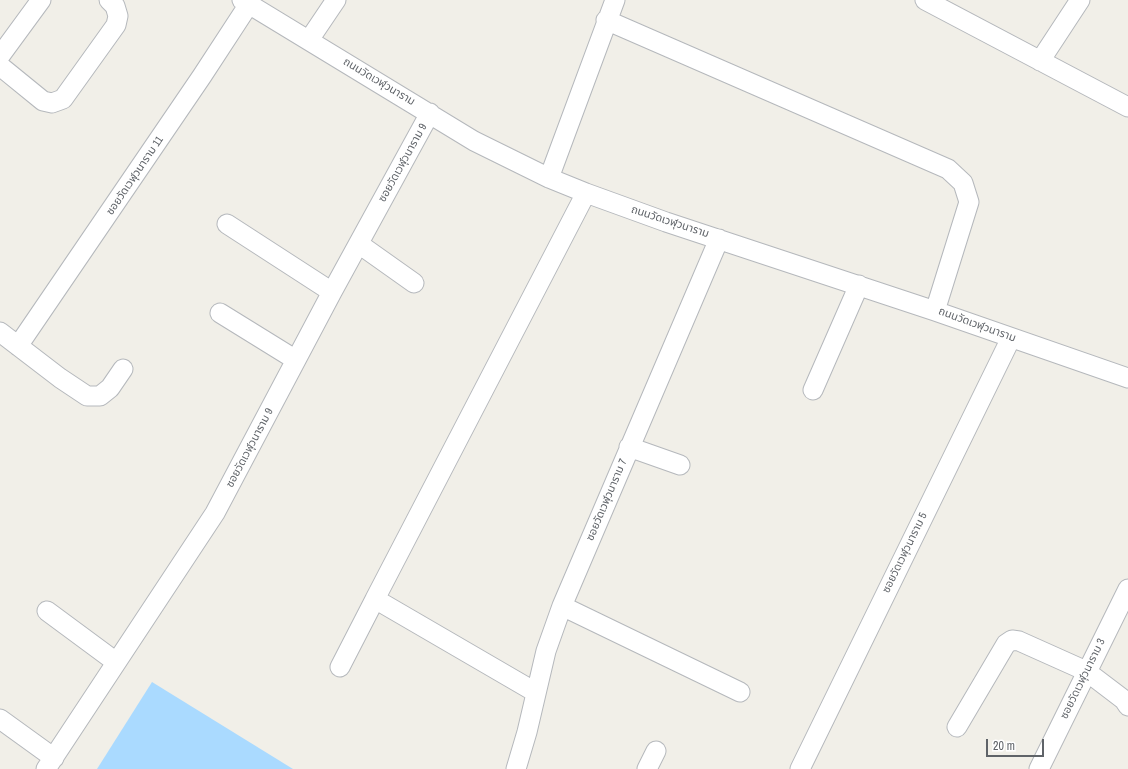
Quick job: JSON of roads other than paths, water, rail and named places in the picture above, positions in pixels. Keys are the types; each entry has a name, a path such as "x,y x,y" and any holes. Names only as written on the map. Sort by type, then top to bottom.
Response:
{"street":[{"path":"0,56 41,0"},
{"path":"0,66 43,101 52,103 63,99 116,25 118,16 117,11 115,6 109,0"},
{"path":"309,40 336,0"},
{"path":"549,178 606,20 615,0"},
{"path":"925,0 1128,107"},
{"path":"1040,61 1080,0"},
{"name":"ถนนวัดเวฬุวนาราม","path":"245,2 474,141 549,178 586,194 935,310 1011,338 1127,375"},
{"name":"ซอยวัดเวฬุวนาราม 11","path":"18,346 202,76 245,2"},
{"path":"606,20 948,169 963,183 969,202 935,310"},
{"name":"ซอยวัดเวฬุวนาราม 9","path":"50,763 215,513 332,292 430,113"},
{"path":"340,667 586,194"},
{"path":"227,224 332,292"},
{"name":"ซอยวัดเวฬุวนาราม 7","path":"516,769 527,732 535,692 546,651 562,606 719,239"},
{"path":"359,244 414,283"},
{"path":"813,390 859,285"},
{"path":"220,313 296,360"},
{"path":"0,332 65,382 87,396 100,396 110,388 123,369"},
{"name":"ซอยวัดเวฬุวนาราม 5","path":"800,769 1011,338"},
{"path":"629,447 680,465"},
{"name":"ซอยวัดเวฬุวนาราม 3","path":"1039,769 1086,671 1127,591"},
{"path":"375,599 535,692"},
{"path":"562,606 740,692"},
{"path":"46,611 116,662"},
{"path":"957,727 1006,644 1012,640 1019,641 1086,671 1124,700 1128,706"},
{"path":"0,719 50,763"},
{"path":"647,769 656,751"}],"water":[{"path":"152,682 293,769 97,769"}]}
